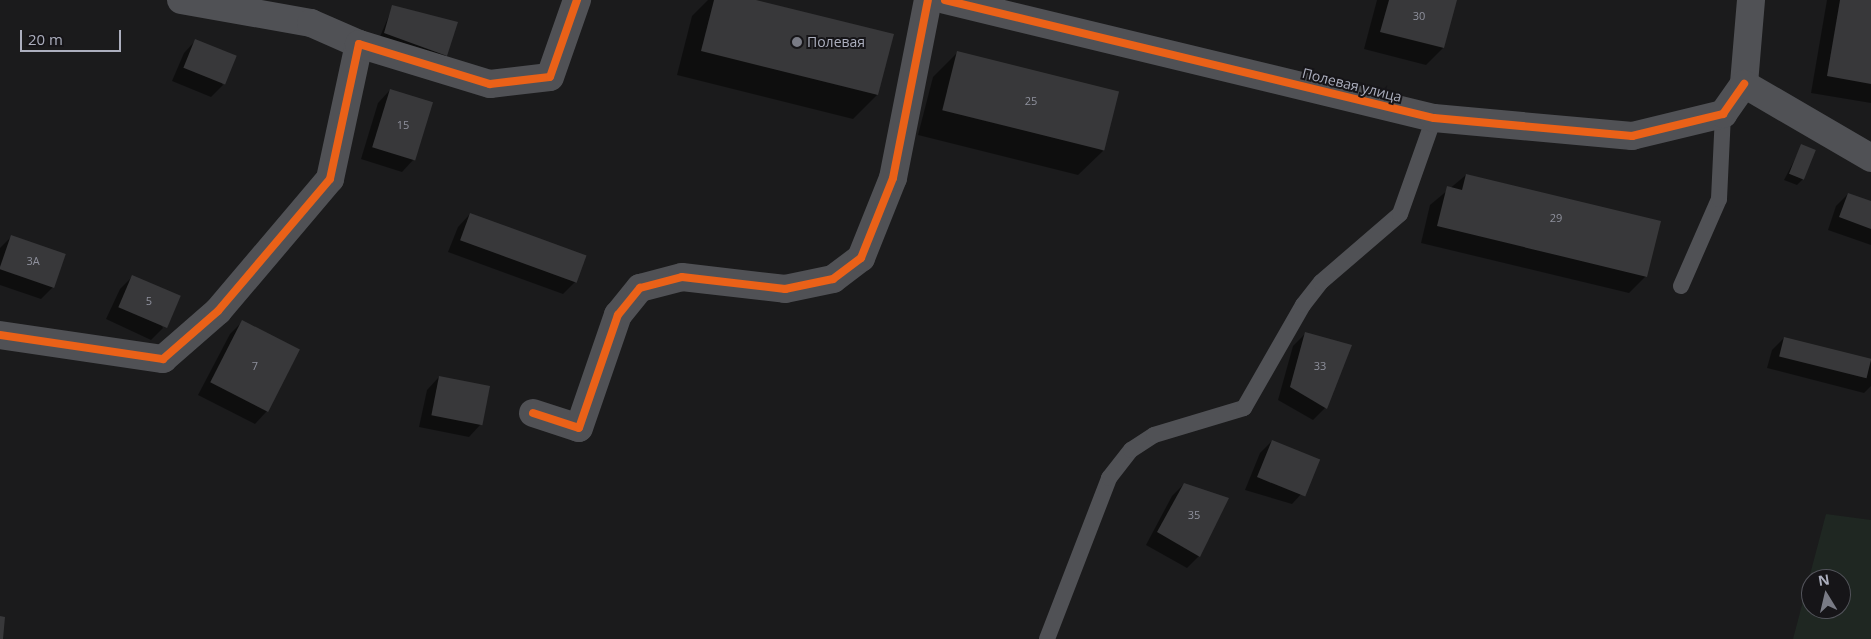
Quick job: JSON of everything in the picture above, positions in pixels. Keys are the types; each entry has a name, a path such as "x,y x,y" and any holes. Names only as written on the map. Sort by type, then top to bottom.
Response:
{"street":[{"path":"181,0 311,23 359,44 490,84 550,77 577,0"},
{"path":"533,413 579,428 618,315 640,288 682,277 785,289 833,279 862,258 893,178 928,0"},
{"name":"Полевая улица","path":"945,0 1434,118 1632,136 1723,114"},
{"path":"1723,114 1744,84 1751,0"},
{"path":"0,335 163,359 218,311 330,179 359,44"},
{"path":"1744,84 1871,158"}],"lane":[{"path":"1681,286 1719,199 1723,114"},
{"path":"1047,639 1109,478 1131,450 1154,435 1244,408 1303,304 1321,282 1400,214 1434,118"}],"shaded area":[{"path":"1826,514 1871,520 1871,639 1793,639 1801,609 1801,619 1851,619 1851,569 1811,569"}],"building":[{"name":"Полевая","path":"714,0 756,0 894,34 878,95 701,51"},
{"path":"1389,0 1457,0 1444,48 1380,32"},
{"path":"1840,0 1871,0 1871,84 1827,76"},
{"path":"392,5 458,22 447,56 384,33"},
{"path":"195,39 237,56 225,85 183,68"},
{"path":"957,51 1119,91 1104,151 942,110"},
{"path":"390,89 433,102 415,160 372,147"},
{"path":"1801,144 1816,150 1804,180 1789,174"},
{"path":"1466,174 1661,221 1647,277 1437,226 1447,186 1462,190"},
{"path":"1848,193 1871,201 1871,229 1839,217"},
{"path":"470,213 587,255 577,283 460,240"},
{"path":"11,235 66,254 54,288 0,269"},
{"path":"132,275 181,296 167,328 118,307"},
{"path":"242,320 300,350 268,412 210,382"},
{"path":"1305,332 1352,345 1327,409 1290,387"},
{"path":"1784,337 1871,359 1866,378 1779,356"},
{"path":"439,376 490,386 482,425 431,415"},
{"path":"1272,440 1320,459 1305,497 1257,477"},
{"path":"1184,483 1229,498 1200,557 1157,532"},
{"path":"0,616 5,617 3,639 0,639"}],"cycle path":[{"path":"0,335 163,359 218,311 330,179 359,44 490,84 550,77 577,0"},
{"path":"533,413 579,428 618,315 640,288 682,277 785,289 833,279 861,258 893,178 928,0"},
{"path":"945,0 1434,118 1632,136 1723,114 1744,84"}],"place":[{"name":"Полевая","path":"797,42"}]}
